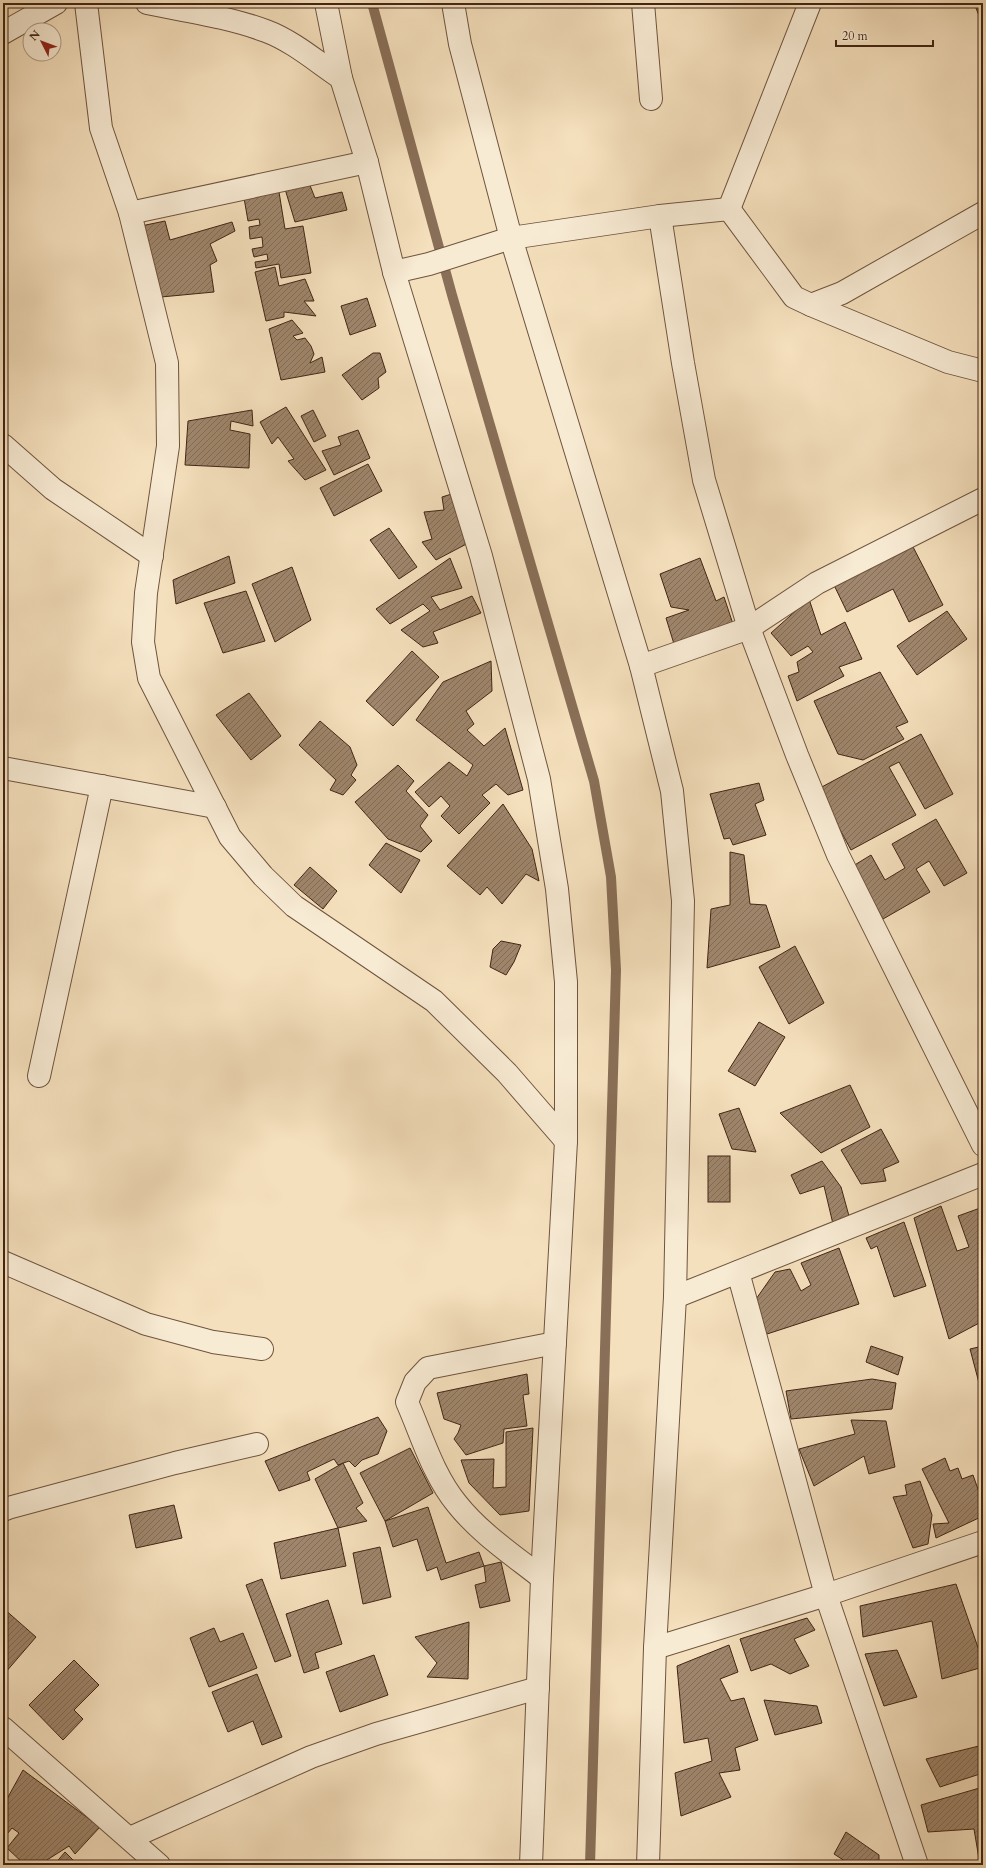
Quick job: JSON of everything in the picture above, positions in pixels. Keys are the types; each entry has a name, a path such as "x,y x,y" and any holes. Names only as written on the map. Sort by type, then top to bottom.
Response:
{"street":[{"path":"3,33 56,3"},
{"path":"86,3 101,128 130,213 167,363 168,446 146,593 143,642 149,678 230,837 263,876 294,906 434,1001 507,1073 566,1141"},
{"path":"147,3 239,23 267,31 291,43 340,78"},
{"path":"326,3 340,78 368,162 394,272 481,556 539,779 557,889 566,982 566,1141 542,1578 531,1865"},
{"path":"453,3 460,44 511,238 641,666 672,791 683,900 675,1297 656,1648 648,1865"},
{"path":"643,3 650,99"},
{"path":"729,209 810,3"},
{"path":"130,213 368,162"},
{"path":"394,272 429,264 511,238 660,216 729,209"},
{"path":"729,209 794,298 948,362 983,371"},
{"path":"811,305 842,293 983,213"},
{"path":"660,216 683,363 704,480 749,628 797,755 838,855 983,1145"},
{"path":"3,445 53,489 152,556"},
{"path":"641,666 749,628 816,583 983,499"},
{"path":"3,768 215,807"},
{"path":"39,1076 102,786"},
{"path":"675,1297 983,1174"},
{"path":"3,1262 146,1324 213,1342 262,1349"},
{"path":"738,1272 826,1595 917,1865"},
{"path":"542,1578 477,1525 456,1503 439,1476 407,1402 414,1382 428,1368 555,1343"},
{"path":"3,1510 175,1463 257,1444"},
{"path":"656,1648 826,1595 983,1542"},
{"path":"130,1838 311,1757 376,1734 538,1688"},
{"path":"3,1728 159,1865"}],"building":[{"path":"974,3 983,3 983,26"},
{"path":"309,183 315,198 342,192 347,210 295,222 285,189"},
{"path":"279,192 285,229 303,226 311,273 281,278 279,264 256,268 255,262 268,260 267,254 254,257 252,249 263,247 262,237 250,239 249,227 260,225 259,219 248,221 244,198"},
{"path":"165,221 170,240 232,222 235,231 210,244 217,261 210,265 214,292 161,297 141,226"},
{"path":"275,267 279,286 305,279 314,301 304,301 316,316 284,312 284,317 266,321 255,272"},
{"path":"367,298 376,326 350,335 341,306"},
{"path":"292,320 303,333 293,336 297,340 305,338 311,346 314,354 310,363 322,357 325,372 281,380 269,329"},
{"path":"373,353 380,353 386,372 378,378 379,388 362,400 342,375"},
{"path":"286,407 326,470 305,480 288,461 294,459 278,437 272,444 260,422"},
{"path":"252,410 253,426 231,421 230,430 250,434 249,468 185,465 188,421"},
{"path":"313,410 326,436 314,442 301,416"},
{"path":"358,430 370,458 334,475 322,451 341,445 338,437"},
{"path":"368,464 382,491 334,516 320,488"},
{"path":"458,492 476,539 436,560 422,542 432,539 424,512 444,510 442,497"},
{"path":"389,528 417,567 399,579 370,540"},
{"path":"911,543 943,605 909,622 893,589 847,612 833,583"},
{"path":"229,556 235,583 176,604 173,580"},
{"path":"450,558 462,588 431,597 440,610 472,596 481,613 433,632 438,643 423,647 401,630 430,611 423,604 390,624 376,609"},
{"path":"700,558 716,601 724,597 733,624 674,644 666,618 689,610 671,607 660,574"},
{"path":"292,567 311,620 275,642 252,584"},
{"path":"246,591 265,641 223,653 204,603"},
{"path":"809,599 821,635 845,622 862,659 839,667 844,676 797,701 788,676 799,672 797,662 813,652 808,646 791,656 771,633"},
{"path":"947,611 967,639 917,675 897,646"},
{"path":"412,651 439,677 393,726 366,701"},
{"path":"491,661 492,691 466,711 474,724 467,730 484,746 505,728 523,790 508,795 496,784 482,795 490,803 459,834 441,816 450,806 441,796 429,807 415,792 449,762 467,776 473,765 416,720 443,682"},
{"path":"880,672 908,722 896,727 904,739 863,760 838,754 814,701"},
{"path":"249,693 281,736 251,760 216,715"},
{"path":"320,721 350,747 357,765 351,775 356,780 343,795 330,790 336,780 299,745"},
{"path":"921,734 953,794 925,809 899,762 889,767 916,815 851,850 818,789"},
{"path":"398,765 414,781 406,791 428,815 420,826 432,841 421,852 388,839 355,802"},
{"path":"759,783 764,800 755,804 766,835 733,845 730,838 724,839 710,794"},
{"path":"503,804 532,849 539,881 526,874 502,904 487,887 480,895 447,866"},
{"path":"936,819 967,873 944,886 929,861 916,869 930,892 883,919 853,866 871,855 885,880 905,868 892,844"},
{"path":"386,843 420,860 401,893 369,865"},
{"path":"730,852 744,855 750,904 766,905 780,947 707,968 711,909 730,905"},
{"path":"310,867 337,891 323,909 294,885"},
{"path":"501,941 521,945 514,962 506,975 490,967 493,949"},
{"path":"795,946 824,1003 789,1024 759,967"},
{"path":"759,1022 785,1037 755,1086 728,1071"},
{"path":"850,1085 870,1127 821,1153 780,1113"},
{"path":"739,1108 756,1152 732,1149 719,1114"},
{"path":"881,1129 899,1162 883,1169 886,1181 861,1184 841,1150"},
{"path":"708,1156 730,1156 730,1202 708,1202"},
{"path":"822,1161 841,1187 849,1216 833,1224 824,1186 800,1194 791,1175"},
{"path":"941,1206 957,1251 969,1247 958,1216 983,1207 983,1321 949,1339 914,1218"},
{"path":"904,1222 926,1286 894,1297 877,1246 871,1249 866,1238"},
{"path":"839,1248 859,1304 764,1335 754,1302 775,1272 790,1269 801,1291 811,1285 801,1263"},
{"path":"871,1346 903,1357 898,1375 866,1362"},
{"path":"983,1346 983,1398 970,1349"},
{"path":"527,1374 529,1394 523,1395 527,1426 504,1429 503,1443 466,1455 454,1439 461,1425 444,1419 437,1393"},
{"path":"872,1379 896,1383 892,1409 791,1419 786,1391"},
{"path":"378,1417 387,1431 378,1454 362,1460 355,1467 349,1461 338,1465 334,1459 307,1472 310,1480 279,1491 265,1461"},
{"path":"851,1420 886,1421 895,1467 869,1474 864,1456 814,1486 799,1449 855,1434"},
{"path":"533,1428 529,1511 500,1515 469,1483 461,1460 494,1459 493,1488 506,1487 506,1432"},
{"path":"410,1448 433,1493 385,1521 360,1473"},
{"path":"945,1458 950,1471 958,1468 962,1479 973,1475 979,1492 983,1491 983,1516 936,1538 933,1524 949,1523 922,1469"},
{"path":"343,1463 363,1503 356,1508 367,1521 338,1528 315,1479"},
{"path":"920,1481 932,1515 928,1544 913,1548 893,1497 907,1495 905,1485"},
{"path":"174,1505 182,1538 136,1548 129,1515"},
{"path":"428,1507 446,1563 479,1552 484,1566 441,1580 437,1567 427,1571 417,1539 393,1547 385,1521"},
{"path":"338,1528 346,1566 281,1579 274,1543"},
{"path":"380,1547 391,1597 363,1604 353,1553"},
{"path":"501,1562 510,1601 480,1608 475,1585 486,1582 484,1566"},
{"path":"262,1579 291,1656 275,1662 246,1585"},
{"path":"956,1584 983,1662 983,1667 942,1679 932,1621 863,1637 860,1606"},
{"path":"328,1600 342,1644 315,1653 319,1668 304,1673 286,1614"},
{"path":"3,1608 36,1637 5,1673 3,1672"},
{"path":"807,1618 815,1630 794,1639 809,1666 790,1674 771,1664 751,1671 740,1639"},
{"path":"469,1622 468,1679 427,1677 437,1663 415,1637"},
{"path":"214,1628 220,1642 243,1633 257,1668 209,1687 190,1638"},
{"path":"729,1645 738,1672 720,1679 731,1701 744,1698 758,1740 735,1748 740,1770 719,1773 731,1797 681,1816 675,1773 712,1761 708,1738 684,1743 677,1666"},
{"path":"897,1650 917,1697 884,1706 865,1654"},
{"path":"374,1655 388,1695 340,1712 326,1672"},
{"path":"74,1660 99,1685 74,1710 83,1719 63,1740 29,1705"},
{"path":"257,1674 282,1737 262,1745 253,1721 228,1732 212,1692"},
{"path":"764,1700 817,1706 822,1723 775,1735"},
{"path":"980,1724 983,1725 983,1739"},
{"path":"983,1745 983,1773 940,1787 926,1759"},
{"path":"23,1770 100,1827 75,1854 69,1846 39,1865 25,1865 7,1848 19,1833 12,1828 3,1839 3,1806"},
{"path":"983,1787 983,1865 980,1865 974,1829 928,1832 921,1805"},
{"path":"846,1832 879,1855 879,1865 851,1865 834,1854"},
{"path":"65,1852 78,1865 54,1865"}],"waterway":[{"path":"372,3 452,295 594,781 611,877 616,970 590,1865"}]}
